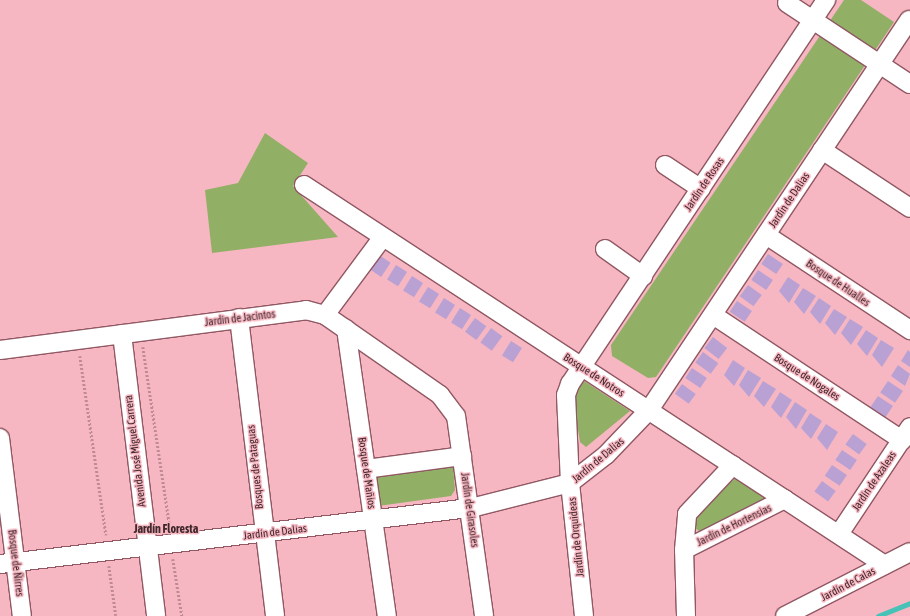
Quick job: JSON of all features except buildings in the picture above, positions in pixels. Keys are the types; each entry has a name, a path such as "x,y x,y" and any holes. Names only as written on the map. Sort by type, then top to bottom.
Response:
{"street":[{"name":"Jardín de Rosas","path":"582,367 826,0"},
{"path":"787,3 910,84"},
{"name":"Jardín de Dalias","path":"8,563 471,508 570,484 606,455 649,410 909,20"},
{"path":"822,150 910,208"},
{"path":"665,165 701,189"},
{"name":"Bosque de Notros","path":"304,185 885,564"},
{"name":"Bosque de Hualles","path":"766,235 910,330"},
{"path":"325,315 383,237"},
{"path":"605,249 643,276"},
{"name":"Jardín de Jacintos","path":"0,350 306,310 325,315 346,329 440,395 450,406"},
{"name":"Bosque de Nogales","path":"713,315 906,434"},
{"name":"Bosques de Pataguas","path":"239,318 263,533 275,616"},
{"name":"Bosque de Mañios","path":"346,329 387,616"},
{"name":"Avenida José Miguel Carrera","path":"122,334 146,547 156,616"},
{"name":"Jardín de Orquideas","path":"582,367 566,395 570,484 584,616"},
{"name":"Jardín de Girasoles","path":"450,406 456,416 471,508 484,616"},
{"name":"Jardín de Azaleas","path":"839,534 906,434"},
{"name":"Bosque de Ñirres","path":"0,438 8,563 22,616"},
{"path":"366,469 462,456"},
{"path":"686,616 684,550 690,508 733,465"},
{"name":"Jardín de Hortensias","path":"684,550 785,499"},
{"name":"Jardín de Calas","path":"785,616 910,552"}],"path":[{"path":"141,331 182,616"},
{"path":"78,340 116,616"}],"green space":[{"path":"844,0 861,0 894,22 656,377 648,378 612,356 611,345"},
{"path":"265,133 308,163 293,186 338,237 212,253 205,190 238,183"},
{"path":"584,381 630,411 586,447 580,442 574,405 574,394"},
{"path":"453,465 455,490 451,496 378,506 373,477"},
{"path":"738,476 771,501 701,532 696,529 692,523 696,513"}],"waterway":[{"path":"878,616 910,603"}],"district":[{"name":"Jardín Floresta","path":"166,530"}]}
